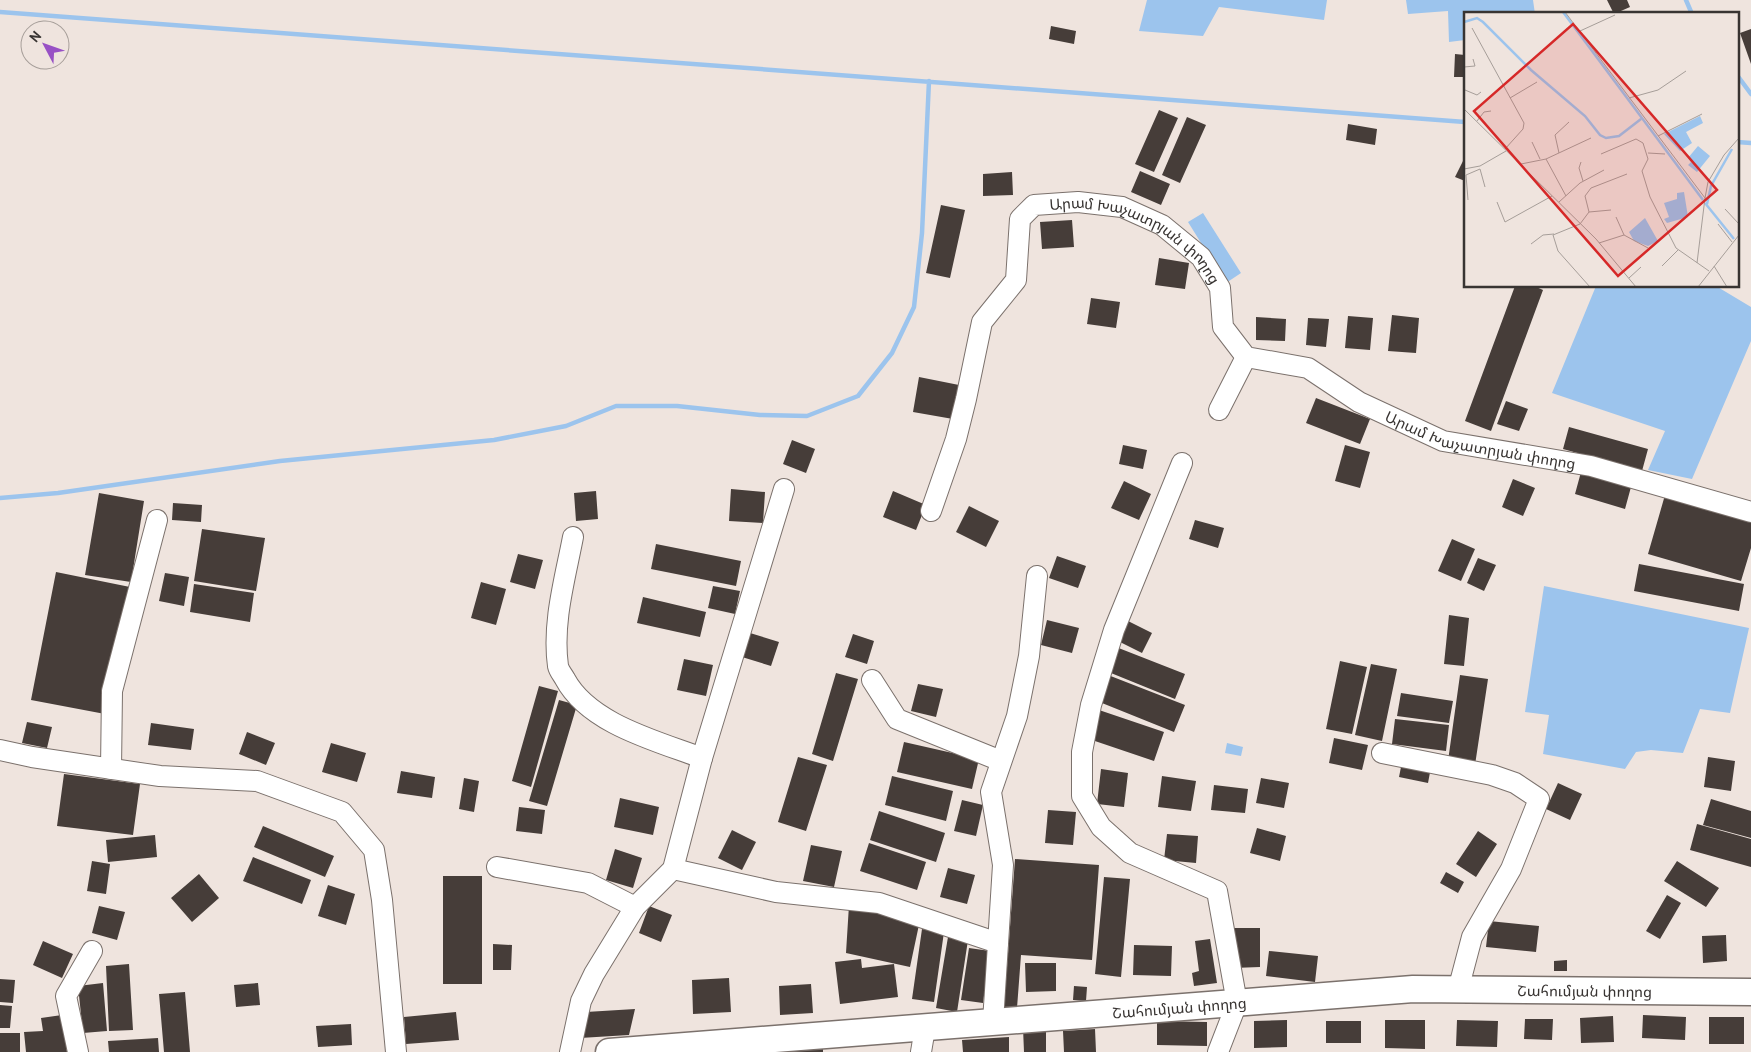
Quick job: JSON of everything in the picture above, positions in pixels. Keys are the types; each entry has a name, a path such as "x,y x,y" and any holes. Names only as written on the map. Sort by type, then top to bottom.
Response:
{"main road":[{"name":"Շահումյան փողոց","path":"609,1052 923,1040 994,1022 1413,990 1751,992"}],"street":[{"name":"Արամ Խաչատրյան փողոց","path":"931,511 956,439 982,322 1016,280 1020,219 1034,205 1078,202 1122,207 1162,225 1201,257 1220,288 1223,327 1246,357 1308,368 1359,402 1443,441 1591,466 1751,512"},
{"path":"1219,410 1246,357"},
{"path":"1182,462 1114,630 1091,705 1082,752 1082,796 1101,827 1130,853 1217,891 1238,1003 1218,1052"},
{"path":"570,1052 581,1001 594,974 635,907 673,868 702,758 784,489"},
{"path":"112,769 112,691 157,520"},
{"path":"573,537 558,616 558,668 572,693 600,716 647,737 702,758"},
{"path":"994,1022 1003,865 991,792 1017,716 1029,656 1037,576"},
{"path":"872,680 897,719 1001,761"},
{"path":"0,750 32,757 160,776 257,781 342,812 374,850 382,900 396,1052"},
{"path":"1382,753 1492,775 1515,783 1539,799 1511,869 1472,937 1458,990"},
{"path":"497,867 588,883 635,907"},
{"path":"673,868 776,892 879,903 998,943"},
{"path":"78,1052 66,996 92,951"}],"water":[{"path":"1147,0 1327,0 1324,20 1219,7 1203,36 1139,31"},
{"path":"1406,0 1533,0 1535,12 1464,12 1464,40 1449,42 1448,11 1408,14"},
{"path":"1203,213 1241,273 1226,283 1188,222"},
{"path":"1595,288 1719,288 1751,307 1751,341 1692,479 1648,470 1665,431 1552,393"},
{"path":"1544,586 1749,628 1730,713 1700,709 1683,753 1651,750 1636,752 1625,769 1543,754 1549,715 1525,712"},
{"path":"1227,743 1243,747 1241,756 1225,753"}],"building":[{"path":"1607,0 1627,0 1630,7 1619,12 1613,12"},
{"path":"1051,26 1076,31 1074,44 1049,39"},
{"path":"1751,29 1751,64 1740,33"},
{"path":"1455,54 1464,55 1464,77 1454,77"},
{"path":"1159,110 1178,118 1154,172 1135,164"},
{"path":"1187,117 1206,125 1180,183 1162,175"},
{"path":"1348,124 1377,129 1375,145 1346,140"},
{"path":"1464,159 1464,181 1455,177"},
{"path":"1140,171 1170,184 1161,205 1131,192"},
{"path":"1012,172 1013,195 983,196 983,174"},
{"path":"941,205 965,210 950,278 926,273"},
{"path":"1072,220 1074,247 1042,249 1040,222"},
{"path":"1159,258 1189,263 1185,289 1155,285"},
{"path":"1514,288 1538,288 1543,290 1491,431 1465,421"},
{"path":"1091,298 1120,302 1116,328 1087,324"},
{"path":"1392,315 1419,318 1416,353 1388,351"},
{"path":"1348,316 1373,318 1370,350 1345,348"},
{"path":"1256,317 1286,319 1285,341 1256,340"},
{"path":"1308,318 1329,319 1326,347 1306,345"},
{"path":"919,377 959,385 953,419 913,412"},
{"path":"1316,398 1370,419 1360,444 1306,423"},
{"path":"1506,401 1528,409 1519,431 1497,424"},
{"path":"1569,427 1648,449 1642,471 1563,449"},
{"path":"792,440 815,449 806,473 783,464"},
{"path":"1123,445 1147,450 1143,469 1119,464"},
{"path":"1345,445 1370,452 1360,488 1335,481"},
{"path":"1581,472 1631,487 1625,509 1575,494"},
{"path":"1513,479 1535,488 1523,516 1502,507"},
{"path":"1124,481 1151,494 1139,520 1111,508"},
{"path":"731,489 765,492 763,523 729,521"},
{"path":"596,491 598,519 576,521 574,493"},
{"path":"893,491 926,505 916,530 883,517"},
{"path":"99,493 144,501 131,582 85,575"},
{"path":"1665,495 1751,520 1751,548 1741,581 1648,554"},
{"path":"173,503 202,505 201,522 172,520"},
{"path":"969,506 999,521 986,547 956,532"},
{"path":"1195,520 1224,528 1218,548 1189,539"},
{"path":"202,529 265,538 256,591 194,581"},
{"path":"1452,539 1475,549 1461,581 1438,571"},
{"path":"656,544 741,561 736,586 651,569"},
{"path":"518,554 543,560 535,589 510,582"},
{"path":"1057,556 1086,566 1078,588 1049,578"},
{"path":"1478,558 1496,565 1484,591 1467,583"},
{"path":"1639,564 1744,584 1739,611 1634,591"},
{"path":"56,572 130,587 105,714 31,700"},
{"path":"165,573 189,577 184,606 159,601"},
{"path":"481,582 506,589 496,625 471,618"},
{"path":"194,584 254,593 250,622 190,612"},
{"path":"713,586 740,591 735,614 708,608"},
{"path":"643,597 706,612 700,637 637,623"},
{"path":"1449,615 1469,618 1464,666 1444,664"},
{"path":"1047,620 1079,628 1072,653 1041,645"},
{"path":"1128,621 1152,633 1142,653 1118,641"},
{"path":"750,633 779,642 771,666 742,657"},
{"path":"853,634 874,641 867,664 845,657"},
{"path":"1116,647 1185,674 1175,699 1106,671"},
{"path":"684,659 713,665 706,696 677,690"},
{"path":"1340,661 1367,667 1352,734 1326,729"},
{"path":"1371,664 1397,669 1382,741 1355,735"},
{"path":"836,673 858,679 833,761 812,754"},
{"path":"1108,675 1185,705 1174,732 1097,701"},
{"path":"1460,675 1488,679 1475,765 1448,761"},
{"path":"918,684 943,689 936,717 911,711"},
{"path":"539,686 558,691 531,787 512,781"},
{"path":"1401,693 1453,701 1449,723 1397,716"},
{"path":"559,700 577,705 547,806 529,801"},
{"path":"1099,710 1164,732 1154,761 1089,739"},
{"path":"1395,719 1449,725 1446,751 1392,744"},
{"path":"27,722 52,727 47,748 22,743"},
{"path":"151,723 194,729 191,750 148,745"},
{"path":"247,732 275,743 266,765 239,754"},
{"path":"1334,738 1368,745 1362,770 1329,763"},
{"path":"904,742 979,759 972,789 897,772"},
{"path":"331,743 366,753 357,782 322,772"},
{"path":"798,757 827,765 806,831 778,822"},
{"path":"1708,757 1735,761 1731,791 1704,787"},
{"path":"1402,762 1431,767 1428,783 1399,777"},
{"path":"1101,769 1128,773 1124,807 1097,804"},
{"path":"401,771 435,777 432,798 397,793"},
{"path":"64,774 140,784 133,835 57,826"},
{"path":"892,776 953,791 946,821 885,805"},
{"path":"1162,776 1196,781 1191,811 1158,807"},
{"path":"464,778 479,781 474,812 459,809"},
{"path":"1261,778 1289,783 1284,808 1256,803"},
{"path":"1558,783 1582,794 1570,820 1546,809"},
{"path":"1214,785 1248,789 1245,813 1211,810"},
{"path":"620,798 659,807 653,835 614,827"},
{"path":"1711,799 1751,811 1751,838 1703,825"},
{"path":"962,800 983,805 976,836 954,831"},
{"path":"519,807 545,810 542,834 516,831"},
{"path":"1048,810 1076,812 1073,845 1045,843"},
{"path":"879,811 945,833 936,862 870,840"},
{"path":"1697,824 1751,839 1751,867 1690,850"},
{"path":"263,826 334,856 325,877 254,847"},
{"path":"1257,828 1286,836 1280,861 1250,853"},
{"path":"732,830 756,842 742,870 718,858"},
{"path":"1478,831 1497,844 1476,877 1456,864"},
{"path":"1167,834 1198,836 1196,863 1164,860"},
{"path":"155,835 157,857 108,862 106,840"},
{"path":"869,843 926,862 917,890 860,871"},
{"path":"811,845 842,851 834,887 803,881"},
{"path":"615,849 642,858 633,888 606,880"},
{"path":"253,857 311,880 302,904 243,881"},
{"path":"1015,859 1099,865 1092,960 1021,955 1017,1008 1004,1008"},
{"path":"92,861 110,864 106,894 87,891"},
{"path":"1677,861 1719,888 1706,907 1664,881"},
{"path":"948,868 975,875 967,904 940,897"},
{"path":"1446,872 1464,882 1458,893 1440,883"},
{"path":"199,874 219,898 192,922 171,898"},
{"path":"443,876 482,876 482,984 443,984"},
{"path":"1104,877 1130,879 1121,977 1095,974"},
{"path":"328,885 355,894 346,925 318,916"},
{"path":"1667,895 1681,903 1660,939 1646,931"},
{"path":"849,905 920,920 910,967 846,953"},
{"path":"99,906 125,912 117,940 92,933"},
{"path":"649,906 672,915 661,942 639,933"},
{"path":"1489,921 1539,926 1536,952 1486,947"},
{"path":"1233,928 1260,928 1260,967 1233,968"},
{"path":"922,929 944,932 934,1002 912,999"},
{"path":"1726,935 1727,961 1703,963 1702,936"},
{"path":"948,937 968,940 957,1012 936,1008"},
{"path":"1210,939 1217,983 1194,986 1192,973 1199,971 1195,941"},
{"path":"43,941 73,954 62,978 33,965"},
{"path":"493,944 512,945 511,970 493,970"},
{"path":"1134,945 1172,946 1171,976 1133,975"},
{"path":"969,948 990,951 983,1003 961,1000"},
{"path":"1269,951 1318,956 1315,982 1266,976"},
{"path":"861,959 862,968 894,964 898,997 840,1004 835,962"},
{"path":"1567,960 1567,971 1554,971 1554,961"},
{"path":"1025,963 1056,963 1056,991 1026,992"},
{"path":"129,964 133,1030 109,1031 106,966"},
{"path":"729,978 731,1012 693,1014 692,980"},
{"path":"0,979 15,980 13,1003 0,1002"},
{"path":"103,983 107,1031 83,1033 78,986"},
{"path":"258,983 260,1005 236,1007 234,985"},
{"path":"811,984 813,1013 780,1015 779,986"},
{"path":"1074,986 1087,987 1086,1001 1073,1000"},
{"path":"185,992 190,1052 164,1052 159,994"},
{"path":"0,1005 12,1006 10,1028 0,1028"},
{"path":"635,1009 629,1035 580,1038 586,1012"},
{"path":"456,1012 459,1040 406,1044 404,1017"},
{"path":"62,1015 67,1052 26,1052 24,1032 43,1031 41,1018"},
{"path":"1643,1015 1686,1017 1685,1040 1642,1038"},
{"path":"1613,1016 1614,1042 1581,1043 1580,1018"},
{"path":"1709,1017 1744,1017 1744,1044 1709,1044"},
{"path":"1525,1019 1553,1019 1552,1040 1524,1039"},
{"path":"1287,1020 1287,1047 1254,1048 1254,1021"},
{"path":"1385,1020 1425,1020 1425,1049 1385,1048"},
{"path":"1457,1020 1498,1021 1497,1047 1456,1046"},
{"path":"1157,1021 1207,1022 1207,1046 1157,1045"},
{"path":"1326,1021 1361,1021 1361,1043 1326,1043"},
{"path":"351,1024 352,1045 318,1047 316,1026"},
{"path":"1046,1027 1046,1052 1024,1052 1023,1028"},
{"path":"1095,1029 1096,1052 1064,1052 1063,1031"},
{"path":"0,1033 20,1033 20,1052 0,1052"},
{"path":"1009,1037 1009,1052 963,1052 962,1040"},
{"path":"158,1038 159,1052 109,1052 108,1041"},
{"path":"823,1047 823,1052 791,1052 791,1049"}],"waterway":[{"path":"1686,0 1691,12"},
{"path":"0,12 1464,122"},
{"path":"1738,76 1751,94"},
{"path":"0,498 58,493 280,461 494,440 566,426 616,406 677,406 760,415 807,416 858,396 892,353 914,307 922,233 929,81"},
{"path":"1738,142 1751,143"}]}
